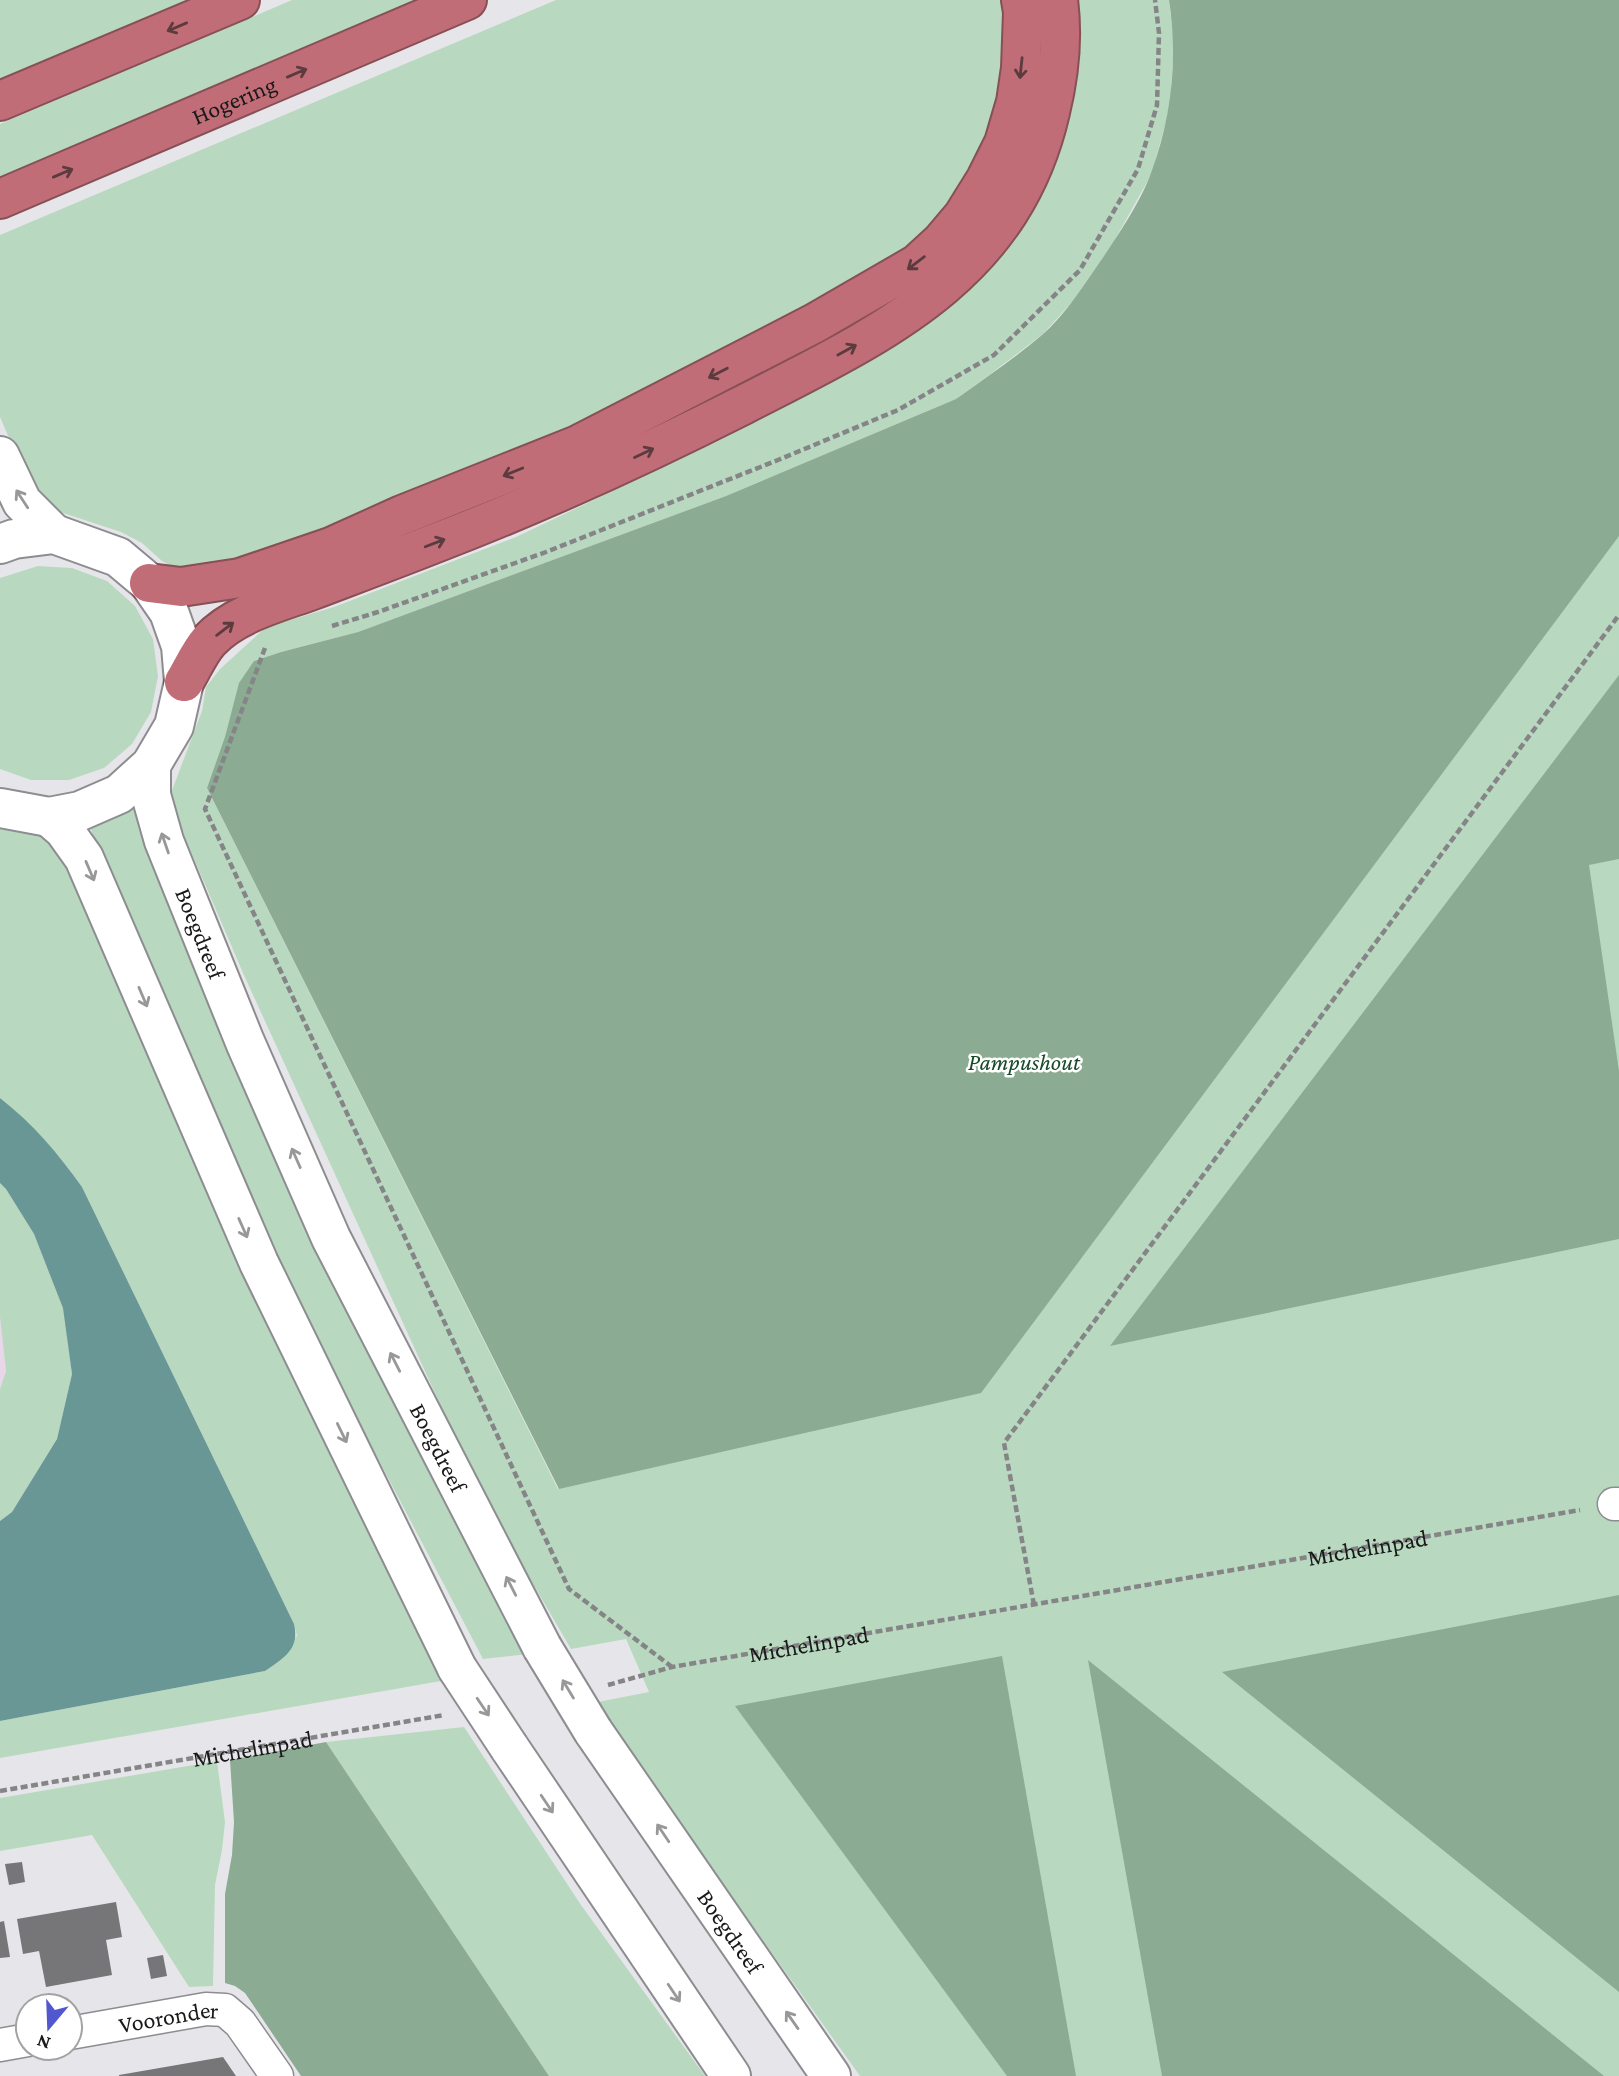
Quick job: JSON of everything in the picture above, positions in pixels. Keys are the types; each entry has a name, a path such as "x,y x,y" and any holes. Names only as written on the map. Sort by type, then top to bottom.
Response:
{"highway":[{"path":"0,101 240,0"},
{"name":"Hogering","path":"0,200 467,0"},
{"path":"149,583 181,587 240,578 331,547 402,515 578,445 815,323 917,264 941,242 963,216 1004,143 1016,102 1021,68 1021,0"},
{"path":"184,682 209,641 240,618 441,541 593,477 820,365 894,324 931,296 965,267 996,232 1019,198 1045,136 1053,102 1061,34 1058,0"}],"street":[{"path":"0,456 22,502 54,534 118,556 149,583 169,612 181,646 184,682 174,726 151,765 119,794 80,811 49,817 0,808"},
{"path":"0,544 14,539 54,534"},
{"name":"Boegdreef","path":"151,765 151,795 164,841 245,1042 331,1238 542,1647 593,1731 831,2076"},
{"path":"49,817 64,830 84,858 259,1263 457,1668 730,2076"},
{"name":"Vooronder","path":"84,2031 206,2009 225,2010 240,2023 277,2076"}],"path":[{"path":"328,627 378,612 545,551 790,455 898,410 994,355 1080,270 1138,169 1157,105 1159,33 1155,0"},
{"path":"1034,1605 1004,1443 1619,615"},
{"path":"266,646 205,809 569,1589 672,1667"},
{"name":"Michelinpad","path":"595,1689 672,1667 1616,1504"},
{"name":"Michelinpad","path":"0,1791 453,1714"}],"shaded area":[{"path":"0,1317 6,1371 0,1389"}],"green space":[{"path":"0,0 211,0 0,86"},
{"path":"292,0 425,0 0,178 0,124"},
{"path":"556,0 1001,0 1007,40 1001,84 974,169 946,209 912,246 662,387 382,512 196,572 174,568 142,543 121,532 60,512 45,503 19,461 0,417 0,235"},
{"name":"Pampushout","path":"1068,0 1169,0 1174,43 1170,108 1151,175 1113,243 1072,302 1043,334 956,399 726,496 358,632 254,661 207,788 558,1489 560,1488 793,512 1619,0 1619,2076 860,2076 726,1889 598,1702 649,1692 626,1639 571,1649 483,1498 243,973 174,812 171,793 202,711 206,687 220,669 266,627 334,607 516,537 720,440 885,351 956,298 999,256 1032,210 1055,162 1061,129"},
{"path":"1169,0 1619,0 1619,536 981,1393 559,1489 207,788 225,737 239,683 254,661 358,632 726,496 956,399 1011,360 1050,328 1070,304 1118,235 1146,184 1164,131 1171,87 1173,44"},
{"path":"38,566 72,568 107,581 135,606 153,639 158,676 151,712 132,744 104,768 69,780 31,780 0,769 0,578"},
{"path":"1619,675 1619,859 1589,865 1619,1071 1619,1239 1110,1346"},
{"path":"140,807 259,1119 405,1424 529,1654 483,1659 288,1287 89,825"},
{"path":"0,821 43,836 59,849 79,879 244,1272 441,1681 0,1758 0,1721 265,1671 297,1636 294,1624 82,1187 44,1140 0,1098"},
{"path":"0,1183 34,1234 64,1308 72,1374 57,1439 12,1512 0,1521 0,1389 6,1371 0,1317"},
{"path":"1619,1595 1619,1992 1222,1672"},
{"path":"1002,1656 1076,2076 1007,2076 735,1706"},
{"path":"1088,1660 1604,2076 1162,2076"},
{"path":"464,1727 581,1905 705,2076 549,2076 326,1742"},
{"path":"326,1742 549,2076 301,2076 245,1993 225,1983 225,1894 232,1855 234,1822 230,1760"},
{"path":"217,1761 225,1822 215,1885 213,1986 189,1987 92,1835 0,1851 0,1798"}],"water":[{"path":"0,1098 44,1140 82,1187 294,1624 295,1640 289,1652 265,1671 0,1721 0,1521 12,1512 57,1439 72,1374 63,1308 34,1234 0,1183"}],"building":[{"path":"22,1862 25,1882 9,1885 5,1864"},
{"path":"116,1902 122,1937 106,1940 112,1975 46,1987 39,1951 23,1954 17,1919"},
{"path":"4,1921 10,1957 0,1958 0,1922"},
{"path":"163,1955 167,1976 151,1979 147,1958"},
{"path":"223,2057 236,2076 119,2076 119,2075"}]}
